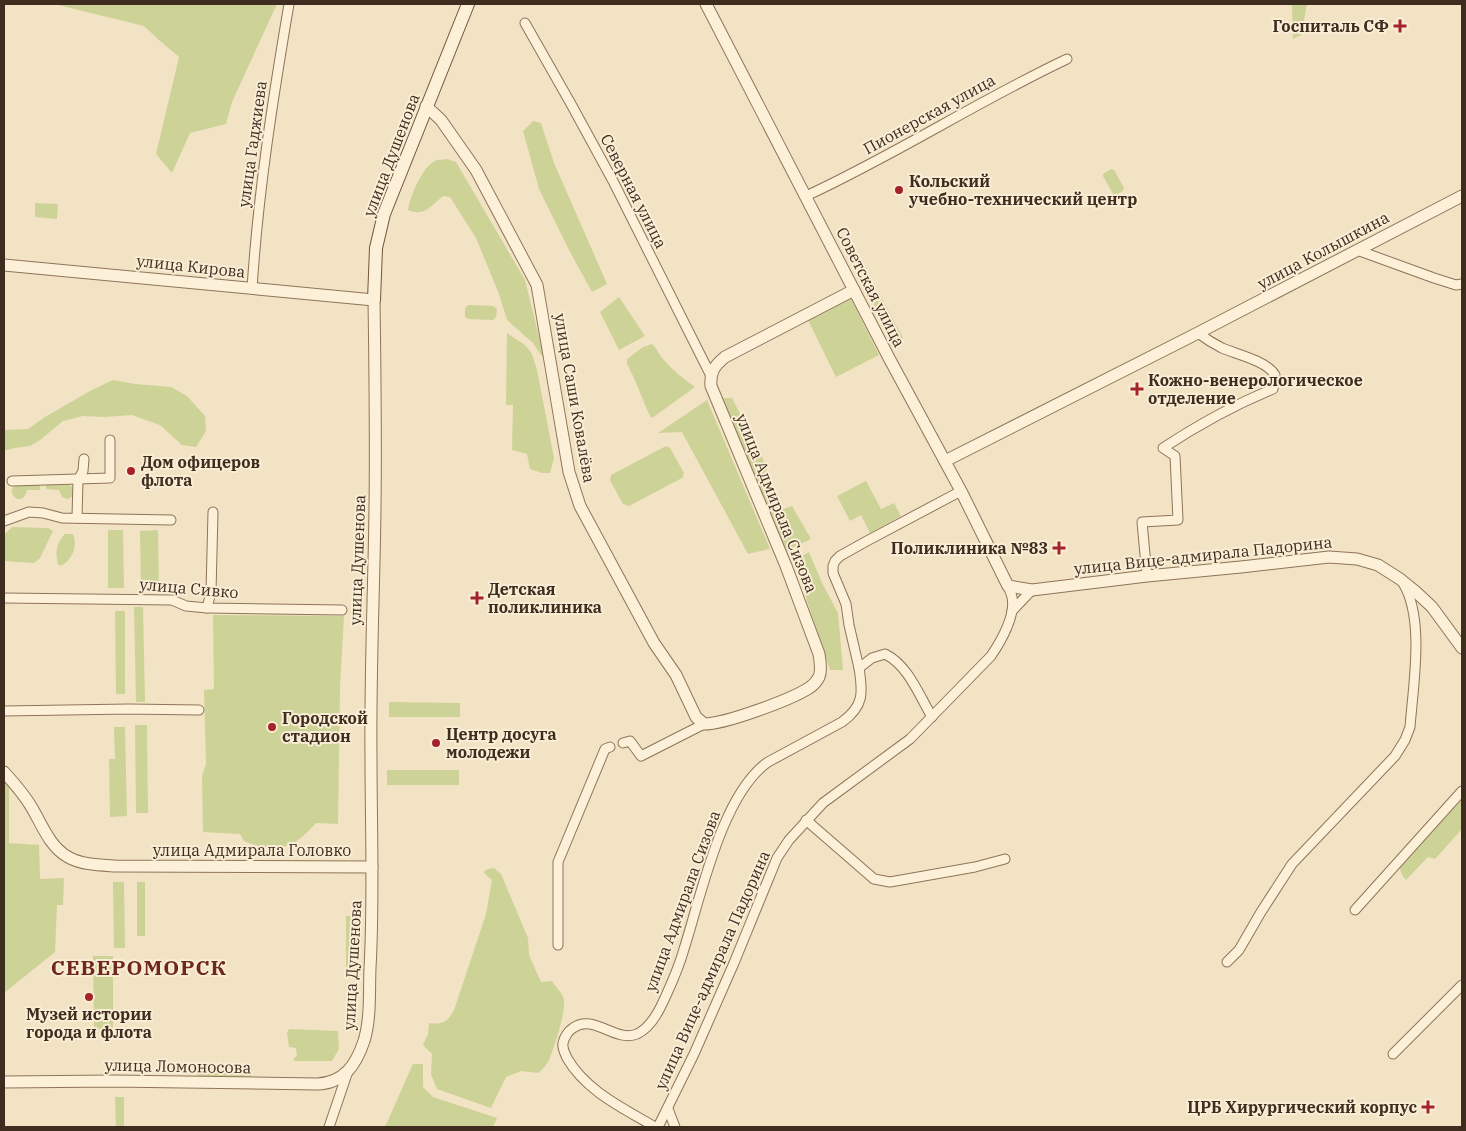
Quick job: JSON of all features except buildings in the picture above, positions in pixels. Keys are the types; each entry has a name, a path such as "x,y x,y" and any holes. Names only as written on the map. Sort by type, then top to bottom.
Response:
{"main road":[{"name":"улица Душенова","path":"374,300 376,248 384,214 464,7"}],"street":[{"name":"улица Гаджиева","path":"252,289 257,221 273,96 289,4"},
{"name":"Советская улица","path":"706,4 854,290 945,460 1008,586"},
{"name":"Северная улица","path":"525,23 613,180 711,376"},
{"name":"Пионерская улица","path":"806,196 870,164 1066,58"},
{"name":"улица Саши Ковалёва","path":"426,106 441,120 476,170 537,285 568,466 580,506 654,642 676,675 696,717 704,724"},
{"name":"улица Колышкина","path":"945,460 1198,333 1462,196"},
{"path":"1356,250 1434,278 1456,285 1462,284"},
{"name":"улица Кирова","path":"4,265 374,300"},
{"path":"711,376 725,357 854,290"},
{"name":"улица Душенова","path":"329,1127 348,1071 358,1057 364,1039 368,1010 372,942 371,667 375,507 374,300"},
{"path":"1147,576 1142,522 1178,520 1175,456 1163,448 1201,424 1251,398 1273,389 1274,375 1268,368 1222,348 1198,333"},
{"path":"701,356 720,362"},
{"name":"улица Адмирала Сизова","path":"623,743 630,741 640,756 704,724 720,722 794,695 810,687 819,678 821,669 819,654 786,566 711,386 711,376"},
{"path":"12,481 110,478 110,440"},
{"path":"78,518 78,480 83,471 84,460"},
{"path":"932,717 910,678 900,664 890,656 885,654 872,658 859,668 848,625 846,604 833,573 833,566 840,556 961,491"},
{"path":"4,520 29,512 43,513 62,518 172,520"},
{"path":"207,608 210,592 213,512"},
{"name":"улица Вице-адмирала Падорина","path":"1008,586 1032,590 1329,557 1357,558 1378,565 1400,579 1432,607 1462,648"},
{"path":"1227,962 1239,950 1292,864 1395,756 1405,740 1410,727 1416,634 1411,601 1400,579"},
{"path":"1008,586 1012,598 1012,611"},
{"name":"улица Вице-адмирала Падорина","path":"657,1127 668,1109 734,963 776,858 806,820 823,803 910,739 991,656 1002,636 1012,611 1032,590"},
{"name":"улица Сивко","path":"4,598 172,600 186,606 207,608 342,610"},
{"path":"1415,619 1418,611 1422,608 1432,607"},
{"name":"улица Адмирала Сизова","path":"657,1127 592,1087 581,1078 563,1050 563,1043 569,1030 579,1024 589,1023 620,1035 636,1034 646,1028 654,1019 684,950 694,911 723,827 736,801 750,778 768,762 850,716 858,707 861,697 859,668"},
{"path":"4,712 129,709 199,710"},
{"path":"558,945 558,862 605,749 610,748"},
{"name":"улица Адмирала Головко","path":"4,772 18,787 50,840 62,854 89,864 132,866 372,867"},
{"path":"1354,910 1462,791"},
{"path":"806,820 874,880 890,882 975,867 1004,859"},
{"path":"1394,1054 1462,985"},
{"name":"улица Ломоносова","path":"4,1082 113,1081 327,1084 348,1071"},
{"path":"668,1109 675,1127"}],"green space":[{"path":"54,4 277,4 232,102 226,124 190,133 172,173 156,154 179,57 144,26"},
{"path":"1292,4 1307,4 1301,35 1293,39"},
{"path":"533,121 541,123 554,163 607,284 592,292 539,189 523,131"},
{"path":"447,159 456,162 525,280 544,357 533,343 507,320 499,294 476,238 450,197 443,196 431,207 423,211 414,212 408,210 414,190 426,169 436,160"},
{"path":"1111,169 1114,170 1124,188 1123,191 1115,195 1103,176 1103,174"},
{"path":"35,203 58,204 57,219 35,217"},
{"path":"879,293 903,338 894,343 870,297"},
{"path":"619,297 645,336 619,350 600,312"},
{"path":"850,297 879,355 836,377 807,318"},
{"path":"468,305 493,306 497,309 496,317 493,320 469,319 465,317 465,308"},
{"path":"507,333 525,345 532,354 537,370 554,458 550,473 542,473 530,469 527,454 512,450 513,405 506,405"},
{"path":"652,344 671,368 695,387 652,418 627,364 627,359 643,347"},
{"path":"113,380 171,387 187,396 205,416 206,431 196,447 182,445 160,425 132,415 83,416 63,421 30,446 4,451 4,426 6,430 28,429 90,391"},
{"path":"723,398 732,398 763,459 776,498 783,509 792,506 811,539 784,552"},
{"path":"707,400 770,549 748,554 682,432 658,433"},
{"path":"666,446 670,448 684,473 682,478 629,506 623,504 610,480 611,475"},
{"path":"866,481 881,509 894,503 901,516 870,533 861,515 850,521 837,496"},
{"path":"17,484 40,484 40,490 27,490 24,497 17,499 13,496 12,491 13,487"},
{"path":"46,484 69,484 74,489 73,494 71,498 67,499 62,497 59,490 46,489"},
{"path":"12,527 48,528 53,531 40,558 34,563 4,561 4,535"},
{"path":"108,530 123,530 124,588 108,588"},
{"path":"158,530 159,589 141,589 140,531"},
{"path":"65,534 73,534 75,543 71,557 60,566 57,560 57,548"},
{"path":"809,552 822,583 838,613 843,670 830,670 807,601 797,559"},
{"path":"134,607 143,607 145,702 136,702"},
{"path":"115,611 125,611 125,694 116,694"},
{"name":"Городской стадион","path":"213,615 344,616 340,687 338,824 316,823 292,844 271,848 244,841 240,834 203,832 202,776 206,764 204,690 214,689"},
{"path":"389,702 460,703 460,717 389,717"},
{"path":"135,725 147,725 148,813 136,813"},
{"path":"114,727 125,727 127,816 110,817 109,759 115,759"},
{"path":"387,770 459,770 459,785 387,785"},
{"path":"4,780 9,785 9,843 39,845 40,879 64,878 63,905 57,905 55,952 4,993"},
{"path":"1462,795 1462,829 1435,859 1428,857 1406,880 1401,872 1401,863"},
{"path":"494,868 501,874 528,938 529,955 541,982 552,981 562,995 564,1006 559,1030 547,1064 539,1073 521,1071 506,1077 491,1108 437,1089 431,1074 432,1054 423,1045 428,1034 429,1023 438,1024 444,1022 454,1010 486,914 492,880 484,873 485,870"},
{"path":"113,882 124,882 125,948 114,948"},
{"path":"137,882 145,882 145,936 137,936"},
{"path":"346,916 359,916 358,978 346,978"},
{"path":"93,956 113,956 113,1029 94,1029"},
{"path":"289,1029 338,1031 339,1049 332,1061 294,1061 294,1058 297,1056 296,1048 289,1047 287,1033"},
{"path":"413,1064 423,1064 423,1087 433,1097 497,1118 493,1127 385,1127"},
{"path":"197,1065 252,1065 252,1077 197,1076"},
{"path":"115,1097 124,1097 124,1127 116,1127"}],"place":[{"name":"Госпиталь СФ","path":"1400,26"},
{"name":"Кольский учебно-технический центр","path":"899,190"},
{"name":"Кожно-венерологическое отделение","path":"1137,389"},
{"name":"Дом офицеров флота","path":"131,471"},
{"name":"Поликлиника №83","path":"1059,548"},
{"name":"Детская поликлиника","path":"477,598"},
{"name":"Городской стадион","path":"272,727"},
{"name":"Центр досуга молодежи","path":"436,743"},
{"name":"Музей истории города и флота","path":"89,997"},
{"name":"ЦРБ Хирургический корпус","path":"1428,1107"}],"district":[{"name":"СЕВЕРОМОРСК","path":"139,967"}]}
